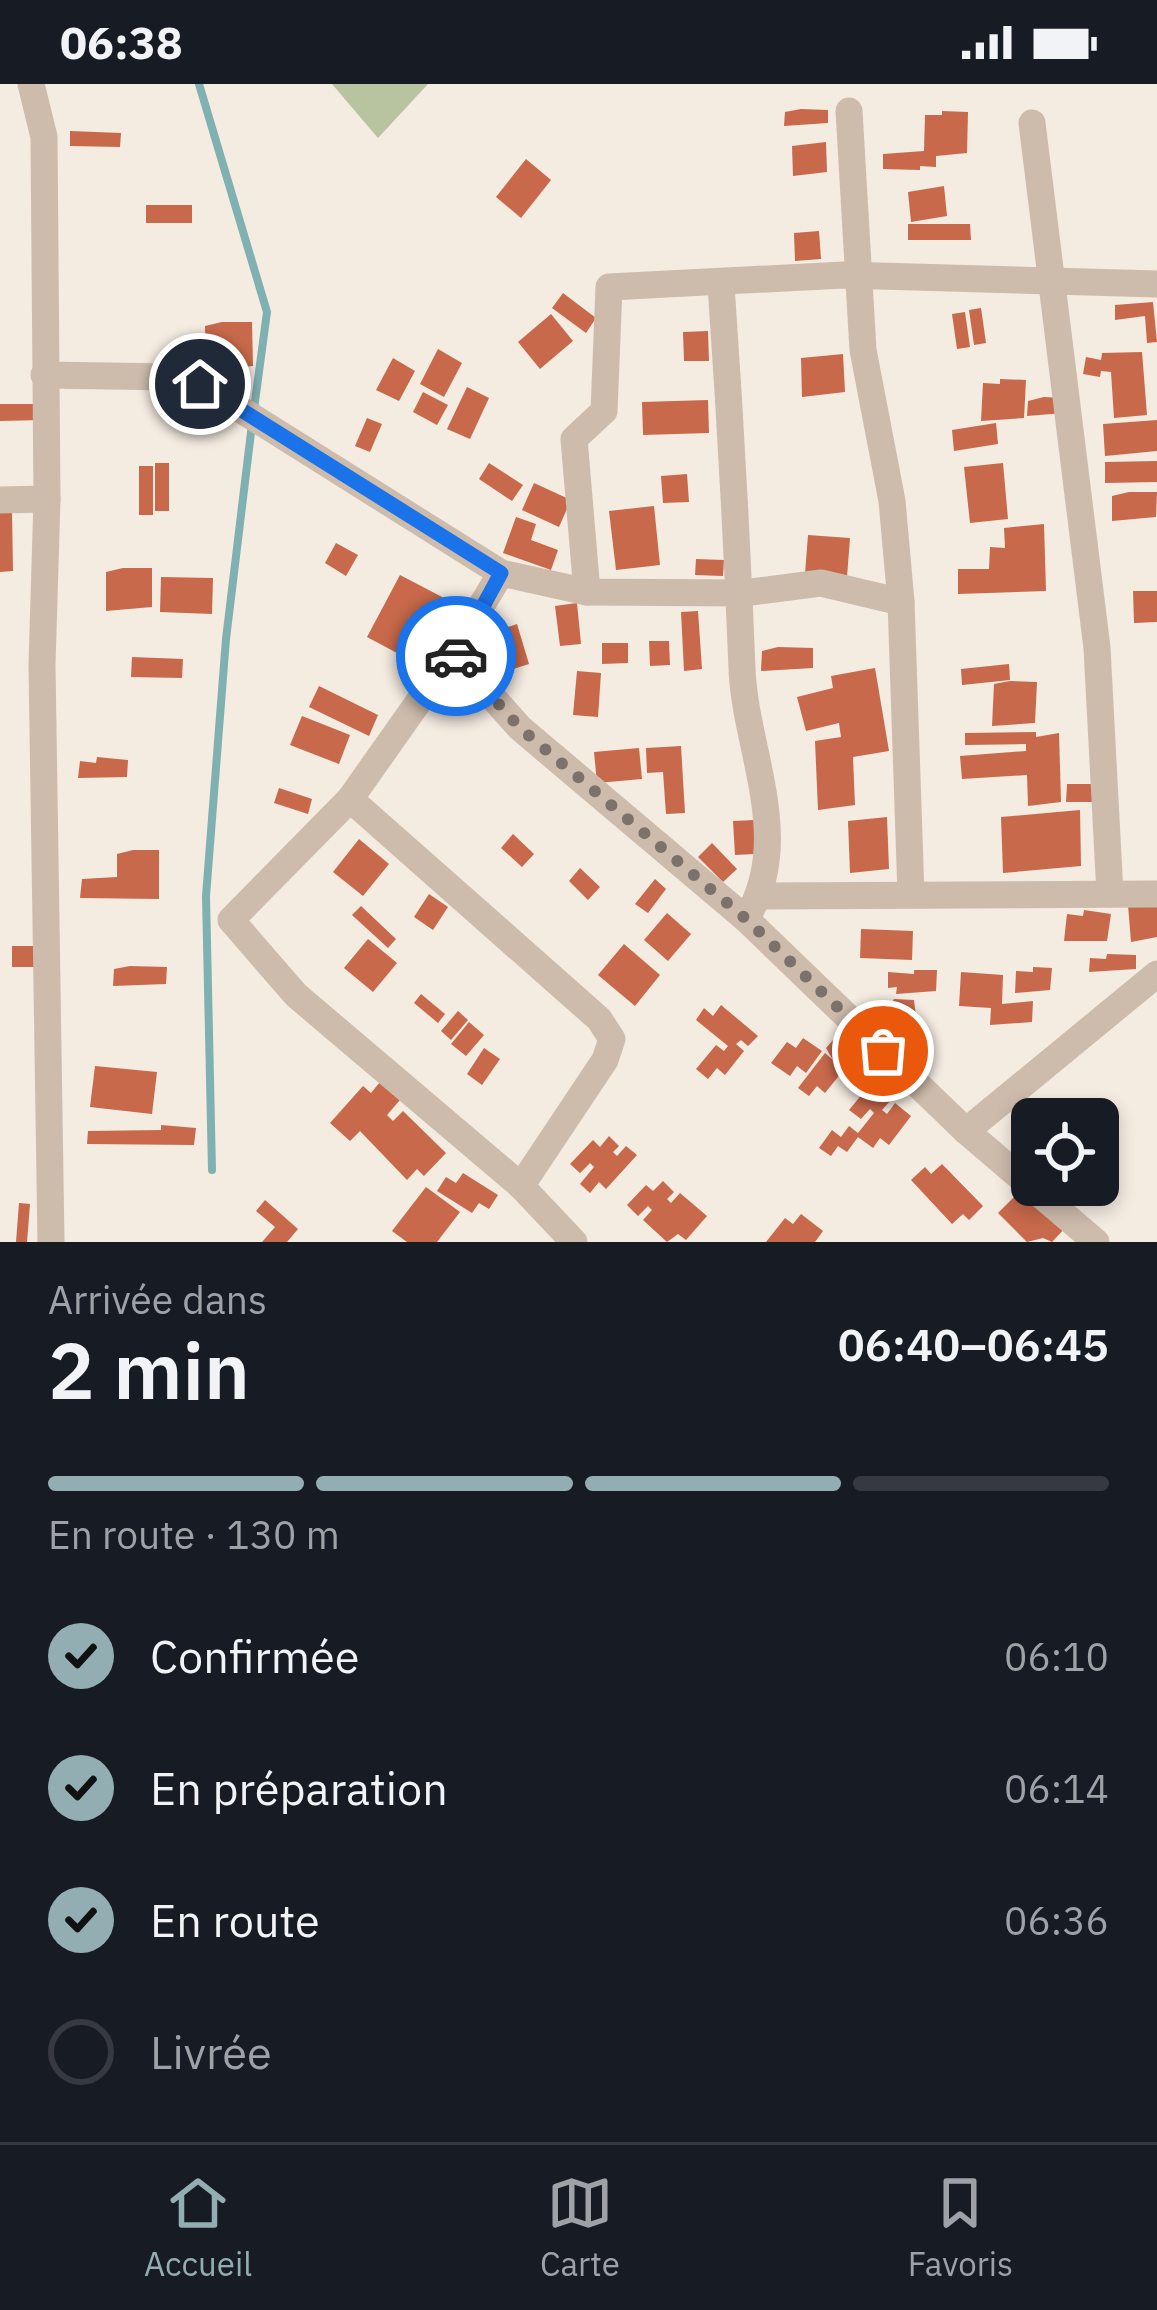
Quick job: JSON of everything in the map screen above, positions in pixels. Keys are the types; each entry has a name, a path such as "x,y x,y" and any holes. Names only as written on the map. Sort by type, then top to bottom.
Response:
{"street":[{"path":"31,84 44,137 47,499 42,665 50,1242"},
{"path":"849,111 863,350 892,501 901,602 911,894"},
{"path":"1032,123 1097,647 1110,894"},
{"path":"587,592 574,440 604,411 609,287 856,276 1157,284"},
{"path":"721,284 743,592 742,674 765,807 753,908"},
{"path":"44,375 173,377 200,384 501,573 587,592 743,592 821,583 901,602"},
{"path":"0,500 47,499"},
{"path":"501,573 453,653 350,800 232,915 232,926 296,995 520,1186 574,1242"},
{"path":"453,653 520,728 753,908 966,1130 1096,1242"},
{"path":"350,800 599,1018 613,1039 605,1060 520,1186"},
{"path":"753,908 911,894 1157,894"},
{"path":"966,1130 1157,974"}],"green space":[{"path":"332,84 428,84 378,138"}],"building":[{"path":"828,110 828,123 784,126 785,112"},
{"path":"942,111 968,112 967,153 936,156 936,167 883,169 883,154 924,151 925,115 942,115"},
{"path":"70,131 121,133 120,147 70,146"},
{"path":"826,142 827,172 793,176 792,146"},
{"path":"526,159 551,180 521,218 496,197"},
{"path":"944,186 947,216 911,222 908,192"},
{"path":"146,205 192,205 192,223 146,223"},
{"path":"908,224 970,224 971,240 908,240"},
{"path":"819,231 821,259 795,261 794,233"},
{"path":"563,293 596,318 586,333 552,308"},
{"path":"1153,302 1157,342 1147,343 1145,316 1115,320 1115,305"},
{"path":"981,308 986,343 974,345 969,310"},
{"path":"965,312 970,347 957,349 952,314"},
{"path":"551,314 573,341 540,369 518,342"},
{"path":"252,322 253,366 206,370 205,326"},
{"path":"708,331 709,361 684,361 683,332"},
{"path":"438,349 462,363 444,397 420,384"},
{"path":"1142,352 1147,415 1114,418 1111,372 1101,371 1100,377 1083,374 1086,357 1101,360 1102,353"},
{"path":"843,354 845,392 802,397 801,358"},
{"path":"393,358 415,371 399,401 376,390"},
{"path":"1000,379 1026,380 1024,418 981,421 983,383 1000,384"},
{"path":"467,387 489,398 470,439 447,429"},
{"path":"423,392 448,405 437,425 413,412"},
{"path":"1064,398 1064,413 1027,416 1028,401"},
{"path":"708,400 709,433 643,435 642,402"},
{"path":"0,404 43,404 43,420 0,421"},
{"path":"367,418 382,424 370,452 355,446"},
{"path":"1157,420 1157,451 1105,456 1103,424"},
{"path":"996,423 998,444 954,451 952,430"},
{"path":"1157,461 1157,482 1105,483 1105,462"},
{"path":"155,463 169,463 169,511 155,511"},
{"path":"489,463 523,485 512,501 479,479"},
{"path":"1003,463 1008,519 970,523 964,467"},
{"path":"139,466 153,466 153,515 139,515"},
{"path":"687,474 689,502 663,503 661,476"},
{"path":"534,483 571,500 559,527 522,510"},
{"path":"1157,492 1156,517 1112,521 1112,496"},
{"path":"654,506 660,565 616,570 609,511"},
{"path":"0,512 12,512 13,571 0,572"},
{"path":"516,517 536,524 531,540 558,550 551,570 503,553"},
{"path":"1044,524 1046,591 958,594 958,569 989,569 990,547 1005,548 1004,528"},
{"path":"808,535 850,538 847,577 805,574"},
{"path":"336,543 358,555 346,576 325,563"},
{"path":"696,559 724,560 723,576 695,575"},
{"path":"152,568 152,607 106,611 106,572"},
{"path":"400,575 444,598 412,661 367,637"},
{"path":"161,577 213,578 212,614 160,612"},
{"path":"1133,591 1157,591 1157,622 1134,623"},
{"path":"577,603 581,644 560,646 555,606"},
{"path":"698,611 702,669 684,671 681,612"},
{"path":"517,624 529,664 507,671 504,662 496,665 493,655 487,658 480,636"},
{"path":"649,641 669,641 670,665 650,666"},
{"path":"602,643 628,643 628,663 602,664"},
{"path":"813,648 813,668 761,671 762,651"},
{"path":"132,657 183,659 182,678 131,677"},
{"path":"1009,664 1010,680 962,685 961,669"},
{"path":"875,668 889,751 853,757 855,805 818,810 815,741 841,737 839,723 806,731 797,697 833,688 831,676"},
{"path":"577,671 601,673 598,717 573,715"},
{"path":"1037,682 1035,723 992,726 994,684"},
{"path":"319,686 378,715 369,736 309,707"},
{"path":"302,716 350,735 339,764 290,745"},
{"path":"1036,732 1036,737 1059,733 1061,802 1028,806 1027,775 962,779 960,756 1026,751 1026,744 965,745 965,733"},
{"path":"681,746 685,813 666,814 663,772 647,773 646,748"},
{"path":"639,748 642,779 597,783 594,752"},
{"path":"97,757 128,760 127,777 78,778 80,761 96,763"},
{"path":"1067,784 1114,784 1114,802 1066,802"},
{"path":"279,788 312,799 308,814 274,803"},
{"path":"1080,810 1081,866 1003,873 1001,817"},
{"path":"887,817 889,869 850,873 848,821"},
{"path":"754,820 755,854 735,855 733,821"},
{"path":"513,834 534,854 522,867 501,848"},
{"path":"359,839 389,864 363,896 333,872"},
{"path":"712,843 737,869 723,882 698,857"},
{"path":"159,850 159,899 80,898 82,879 117,877 117,854"},
{"path":"580,868 600,887 588,900 569,881"},
{"path":"655,879 666,889 648,913 635,904"},
{"path":"429,894 448,907 433,930 414,917"},
{"path":"1157,900 1157,937 1131,942 1128,905"},
{"path":"361,906 396,939 388,948 352,915"},
{"path":"1084,910 1111,914 1107,941 1064,941 1067,914 1083,916"},
{"path":"667,913 691,934 668,961 644,940"},
{"path":"861,929 913,931 912,960 860,958"},
{"path":"368,939 397,963 373,992 344,968"},
{"path":"624,944 660,975 635,1006 598,975"},
{"path":"12,946 38,946 38,967 12,967"},
{"path":"1107,954 1136,955 1136,969 1089,972 1090,958 1106,959"},
{"path":"167,967 166,984 113,986 114,969"},
{"path":"1033,967 1052,968 1050,990 1015,993 1016,971 1033,972"},
{"path":"914,970 937,970 936,991 896,994 897,987 888,988 888,972 914,974"},
{"path":"961,972 1003,975 1002,1004 1033,1001 1032,1022 990,1025 991,1008 959,1006"},
{"path":"421,994 445,1014 438,1023 414,1003"},
{"path":"894,999 914,1000 916,1016 900,1018 890,1012 884,1022 871,1014 877,1003 888,1009"},
{"path":"721,1005 758,1036 748,1046 741,1040 736,1044 744,1051 725,1075 717,1068 708,1079 696,1069 716,1045 724,1051 728,1046 696,1020 704,1008 713,1016"},
{"path":"458,1011 468,1020 451,1040 441,1031"},
{"path":"469,1022 484,1035 466,1056 451,1044"},
{"path":"842,1030 878,1045 861,1062 855,1056 825,1093 817,1086 809,1096 798,1088 825,1053 833,1060 826,1048"},
{"path":"803,1038 822,1051 806,1073 797,1066 790,1076 771,1063 787,1042 796,1048"},
{"path":"484,1048 500,1059 482,1085 467,1074"},
{"path":"95,1066 157,1072 152,1114 90,1107"},
{"path":"380,1082 400,1100 387,1115 393,1121 403,1111 446,1153 424,1176 417,1169 407,1180 360,1131 350,1141 330,1123 363,1086 371,1093"},
{"path":"880,1089 892,1099 882,1110 887,1114 895,1103 911,1116 889,1145 880,1138 873,1148 858,1137 847,1152 838,1146 831,1156 819,1148 832,1130 841,1137 849,1126 858,1133 874,1113 870,1109 861,1119 849,1110 863,1093 871,1099"},
{"path":"161,1125 196,1128 194,1145 87,1144 88,1131 161,1130"},
{"path":"609,1136 619,1146 613,1152 617,1156 626,1146 637,1155 606,1189 599,1182 590,1193 580,1184 594,1167 590,1163 580,1173 570,1164 593,1140 600,1147"},
{"path":"942,1164 983,1206 969,1220 963,1214 952,1224 911,1180 925,1167 931,1174"},
{"path":"463,1173 498,1195 489,1209 479,1203 472,1213 437,1191 446,1177 456,1183"},
{"path":"663,1181 674,1192 667,1199 671,1203 680,1193 707,1216 686,1240 678,1234 667,1242 643,1220 652,1210 648,1206 638,1216 627,1205 646,1185 653,1191"},
{"path":"426,1187 460,1212 437,1242 407,1242 392,1231"},
{"path":"265,1200 298,1229 287,1242 262,1242 275,1227 256,1211"},
{"path":"1011,1200 1011,1206 1046,1206 1067,1226 1052,1242 1043,1238 1027,1242 998,1213"},
{"path":"19,1203 30,1204 27,1242 16,1242"},
{"path":"801,1214 823,1231 815,1242 766,1242 785,1218 793,1224"}],"waterway":[{"path":"199,84 267,312 254,409"},
{"path":"212,1170 206,896 226,639 252,424"}],"way so far":[{"path":"456,656 520,728 746,919 883,1051"}],"route":[{"path":"200,384 501,573 453,653 456,656"}]}
